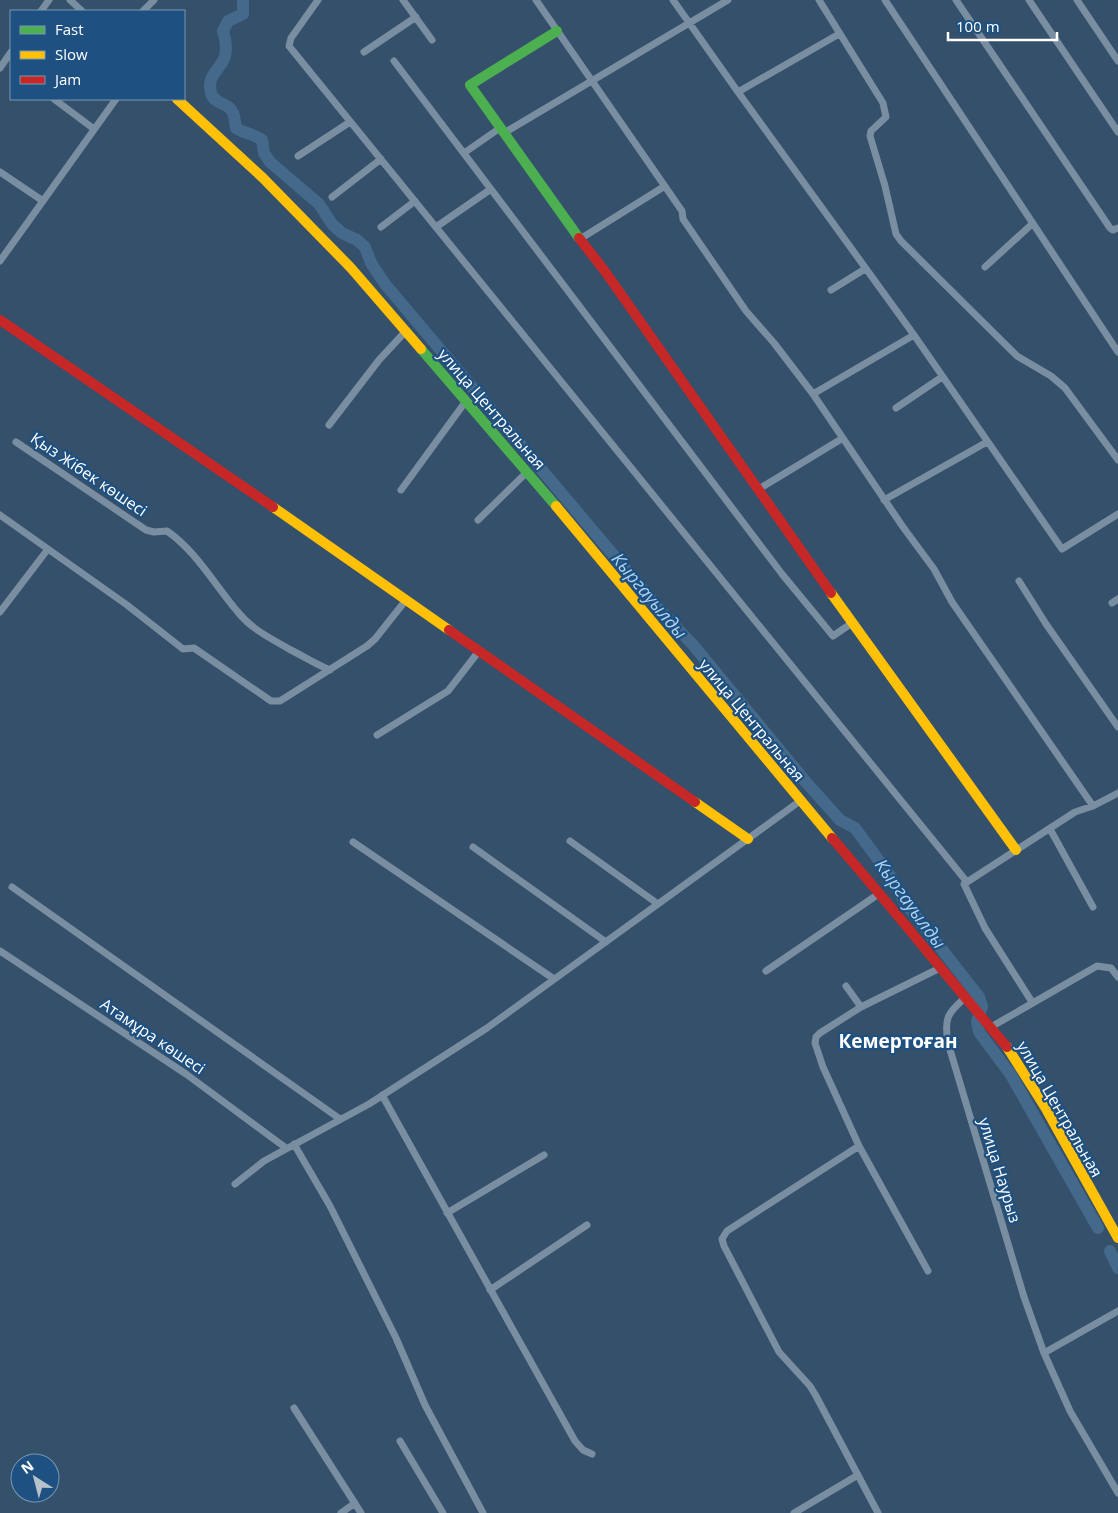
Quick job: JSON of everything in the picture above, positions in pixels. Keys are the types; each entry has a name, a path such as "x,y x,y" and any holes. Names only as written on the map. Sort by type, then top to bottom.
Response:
{"street":[{"path":"70,0 81,10"},
{"path":"144,10 154,0"},
{"path":"318,0 291,38 289,46 967,882"},
{"path":"404,0 432,40"},
{"path":"536,0 682,211 683,219 746,311 774,343 813,394 884,500 934,569 952,602 1093,806"},
{"path":"673,0 914,335 1062,549 1118,514"},
{"path":"464,153 593,81 728,0"},
{"path":"819,0 883,103 886,111 886,117 871,131 870,136 885,186 896,234 901,242 1017,356 1051,376 1065,388 1118,460"},
{"path":"886,0 1118,352"},
{"path":"956,0 1110,228 1113,230 1118,228"},
{"path":"1028,0 1118,132"},
{"path":"1077,0 1118,61"},
{"path":"364,52 416,17"},
{"path":"557,30 470,85 604,270 852,623 1016,850"},
{"path":"738,92 839,34"},
{"path":"2,65 10,53"},
{"path":"394,61 782,574 833,636 852,623"},
{"path":"55,100 94,129"},
{"path":"0,261 115,100"},
{"name":"улица Центральная","path":"178,100 263,178 351,268 527,472 800,801 880,893 968,1002 1011,1051 1118,1238"},
{"path":"298,156 350,122"},
{"path":"332,197 380,159"},
{"path":"0,172 43,201"},
{"path":"580,239 665,186"},
{"path":"436,227 491,189"},
{"path":"381,227 415,201"},
{"path":"985,267 1032,224"},
{"path":"831,290 866,269"},
{"path":"0,320 748,839"},
{"path":"329,424 379,360 405,332"},
{"path":"813,394 914,335"},
{"path":"896,408 942,377"},
{"path":"401,490 466,401"},
{"path":"759,489 843,438"},
{"name":"Қыз Жібек көшесі","path":"16,442 146,530 154,532 167,531 177,538 189,550 238,613 254,628 268,638 330,670"},
{"path":"884,500 987,442"},
{"path":"478,520 527,472"},
{"path":"0,515 127,605 183,649 194,648 271,701 280,702 367,646 375,639 406,600"},
{"path":"0,612 48,549"},
{"path":"1019,581 1076,668 1118,727"},
{"path":"377,735 448,691 479,651"},
{"path":"1032,1002 985,928 964,884 1076,812 1093,806 1118,793"},
{"path":"235,1184 264,1161 382,1095 487,1028 800,801"},
{"path":"1050,828 1093,907"},
{"path":"353,842 554,979"},
{"path":"570,842 658,904"},
{"path":"474,847 606,942"},
{"path":"12,887 340,1119"},
{"path":"766,972 880,893"},
{"name":"Атамұра көшесі","path":"0,951 186,1074 286,1148"},
{"path":"988,1024 1097,966 1111,968 1118,977"},
{"path":"928,1271 859,1146 823,1067 815,1043 816,1037 820,1033 861,1007 940,968"},
{"path":"846,986 861,1007"},
{"name":"улица Наурыз","path":"968,1002 951,1010 946,1028 948,1043 1024,1297 1044,1353 1070,1411 1118,1493"},
{"path":"382,1095 575,1441 583,1450 592,1454"},
{"path":"294,1144 330,1206 396,1338 425,1405 483,1513"},
{"path":"859,1146 727,1231 722,1239 779,1352 810,1386 878,1513"},
{"path":"447,1212 544,1154"},
{"path":"490,1290 587,1225"},
{"path":"1044,1353 1118,1311"},
{"path":"294,1408 362,1513"},
{"path":"400,1442 443,1513"},
{"path":"794,1513 858,1475"},
{"path":"342,1513 355,1503"}],"waterway":[{"name":"Кыргауылды","path":"243,0 243,14 228,21 223,31 226,54 210,83 211,93 215,100 231,109 236,128 262,140 264,153 270,162 319,204 332,224 342,233 357,240 365,247 371,263 385,284 659,609 694,646 805,781 840,820 855,828 891,877 904,901 979,997 982,1006 977,1021 979,1032 1011,1075 1098,1228"},
{"path":"1110,1251 1118,1268"}],"traffic: fast":[{"path":"557,31 470,85 579,238"},
{"path":"421,349 556,506"}],"traffic: slow":[{"path":"178,100 263,178 351,268 421,349"},
{"path":"556,506 832,838"},
{"path":"273,507 449,630"},
{"path":"831,593 1016,850"},
{"path":"695,802 748,839"},
{"path":"1007,1047 1045,1107 1118,1238"}],"traffic: jam":[{"path":"579,238 604,270 831,593"},
{"path":"0,320 273,507"},
{"path":"449,630 695,802"},
{"path":"832,838 1007,1047"}],"district":[{"name":"Кемертоған","path":"898,1041"}]}
